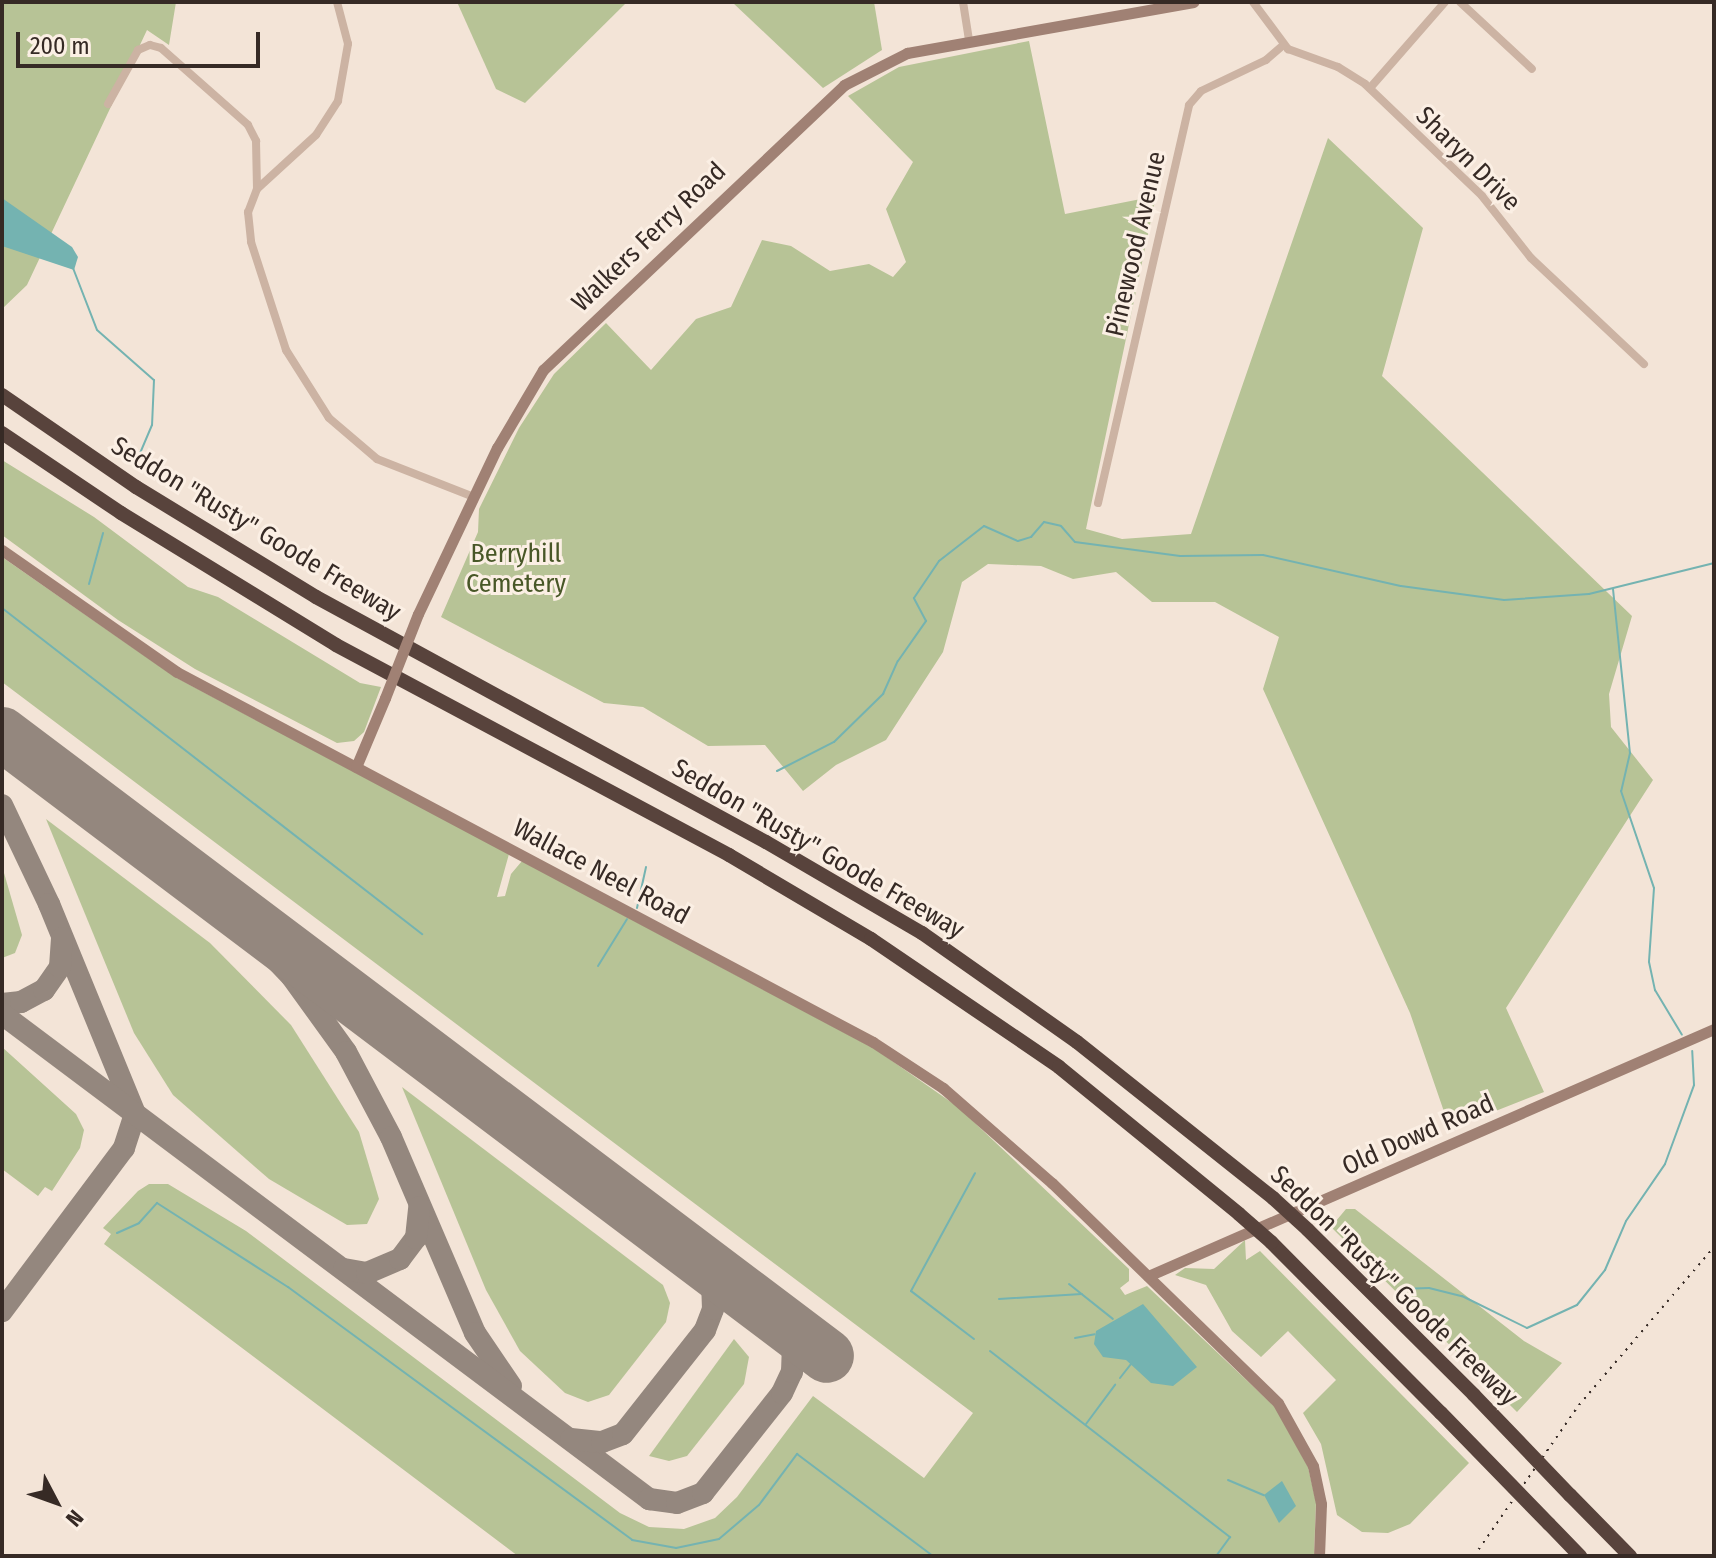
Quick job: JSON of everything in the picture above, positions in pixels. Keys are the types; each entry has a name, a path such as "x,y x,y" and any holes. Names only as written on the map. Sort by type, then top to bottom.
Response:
{"highway":[{"name":"Seddon \"Rusty\" Goode Freeway","path":"2,395 136,487 316,597 860,894 1077,1042 1273,1198 1308,1230 1630,1556"},
{"name":"Seddon \"Rusty\" Goode Freeway","path":"2,433 121,513 336,645 729,855 871,939 1059,1067 1271,1242 1580,1556"}],"street":[{"path":"257,189 316,135 334,111 348,44 337,2"},
{"path":"963,2 969,41"},
{"name":"Walkers Ferry Road","path":"356,767 418,614 474,497 543,370 815,111 876,65 969,41 1194,2"},
{"path":"1253,2 1283,45"},
{"path":"1370,88 1445,2"},
{"path":"1460,2 1532,69"},
{"name":"Sharyn Drive","path":"1283,45 1338,67 1370,88 1482,196 1531,258 1644,364"},
{"name":"Pinewood Avenue","path":"1098,503 1189,105 1201,91 1266,60 1283,45"},
{"path":"108,104 140,48 161,48 248,125 256,141 257,189 248,212 251,242 286,350 308,390 364,451 474,497"},
{"name":"Wallace Neel Road","path":"2,550 144,652 895,1056 980,1118 1148,1276"},
{"name":"Old Dowd Road","path":"1148,1276 1714,1029"},
{"path":"1148,1276 1268,1392 1294,1424 1318,1484 1319,1556"}],"green space":[{"path":"2,2 176,2 169,45 147,30 27,285 2,309"},
{"path":"457,2 627,2 525,103 496,89"},
{"path":"732,2 874,2 882,50 823,88"},
{"name":"Berryhill Cemetery","path":"1029,41 1065,214 1156,196 1086,529 1122,539 1191,534 1328,138 1423,228 1382,376 1632,616 1609,694 1611,727 1653,780 1506,1008 1544,1092 1450,1129 1410,1013 1263,689 1279,637 1215,602 1152,602 1116,572 1073,579 1041,566 988,564 962,582 943,652 886,740 836,765 803,791 765,745 708,746 643,707 604,703 441,617 478,532 479,509 519,428 554,374 606,323 651,370 696,319 731,307 762,240 791,246 830,271 869,264 893,277 906,262 886,209 913,162 848,96 899,67"},
{"path":"2,460 94,517 188,587 218,597 360,683 381,687 364,732 354,741 337,743 195,669 118,620 2,535"},
{"path":"2,557 175,677 509,854 497,897 505,896 511,874 522,861 875,1049 958,1107 1129,1269 1129,1281 1120,1288 1125,1295 1147,1286 1275,1407 1308,1467 1316,1502 1314,1556 518,1556 104,1244 111,1234 103,1228 138,1191 149,1184 168,1184 246,1231 620,1513 649,1527 684,1529 715,1518 737,1497 813,1396 924,1478 973,1413 2,682"},
{"path":"46,819 210,943 291,1025 359,1132 379,1199 367,1224 347,1225 269,1179 173,1095 134,1033"},
{"path":"2,866 22,935 15,953 2,958"},
{"path":"2,1047 76,1114 84,1130 80,1148 52,1191 45,1187 38,1196 2,1169"},
{"path":"402,1087 663,1285 670,1303 666,1322 609,1395 588,1402 565,1393 520,1351 486,1290"},
{"path":"1346,1209 1355,1209 1524,1341 1562,1363 1517,1412 1331,1227"},
{"path":"1245,1240 1246,1260 1260,1251 1469,1463 1410,1524 1388,1533 1362,1532 1337,1515 1321,1444 1303,1413 1336,1380 1288,1331 1261,1357 1232,1331 1206,1285 1175,1275 1185,1268 1214,1269"},
{"path":"734,1339 749,1357 744,1384 687,1456 669,1461 649,1456"}],"water":[{"path":"2,198 72,247 78,257 74,270 2,246"},
{"path":"1143,1304 1197,1367 1173,1386 1151,1383 1126,1360 1103,1357 1094,1344 1096,1331"},
{"path":"1282,1481 1296,1506 1279,1523 1264,1495"}],"waterway":[{"path":"73,268 97,330 154,380 152,425 138,458"},
{"path":"777,771 834,742 883,694 898,661 926,621 914,598 939,561 984,526 1018,541 1031,537 1044,522 1061,526 1075,542 1180,556 1263,555 1401,586 1504,600 1589,594 1714,563"},
{"path":"89,584 103,533"},
{"path":"1613,589 1630,753 1621,791 1654,888 1649,962 1655,990 1682,1035"},
{"path":"2,608 422,934"},
{"path":"637,908 646,867"},
{"path":"598,966 627,919"},
{"path":"1400,1289 1429,1288 1462,1296 1527,1328 1577,1305 1605,1270 1626,1221 1665,1164 1694,1085 1692,1051"},
{"path":"974,1339 911,1291 975,1173"},
{"path":"117,1233 139,1223 157,1203 288,1287 632,1540 676,1548 719,1539 759,1505 797,1454 933,1556"},
{"path":"1069,1284 1113,1319"},
{"path":"999,1299 1082,1294"},
{"path":"1075,1338 1095,1334"},
{"path":"990,1351 1230,1537 1216,1556"},
{"path":"1120,1378 1131,1364"},
{"path":"1086,1424 1115,1385"},
{"path":"1228,1480 1264,1495"}],"taxiway":[{"path":"2,805 49,904 135,1114 124,1148 2,1311"},
{"path":"212,893 292,977 346,1052 391,1137 475,1333 511,1386"},
{"path":"2,1004 21,1002 44,990 60,967 62,938"},
{"path":"2,1014 649,1499 677,1503 703,1493 782,1393 792,1372 793,1347 775,1317"},
{"path":"344,1269 367,1273 400,1259 416,1238 419,1207"},
{"path":"571,1439 602,1442 623,1434 705,1330 713,1309 712,1285 685,1249"}],"runway":[{"path":"2,734 827,1356"}],"railway":[{"path":"1474,1556 1579,1405 1714,1247"}]}
